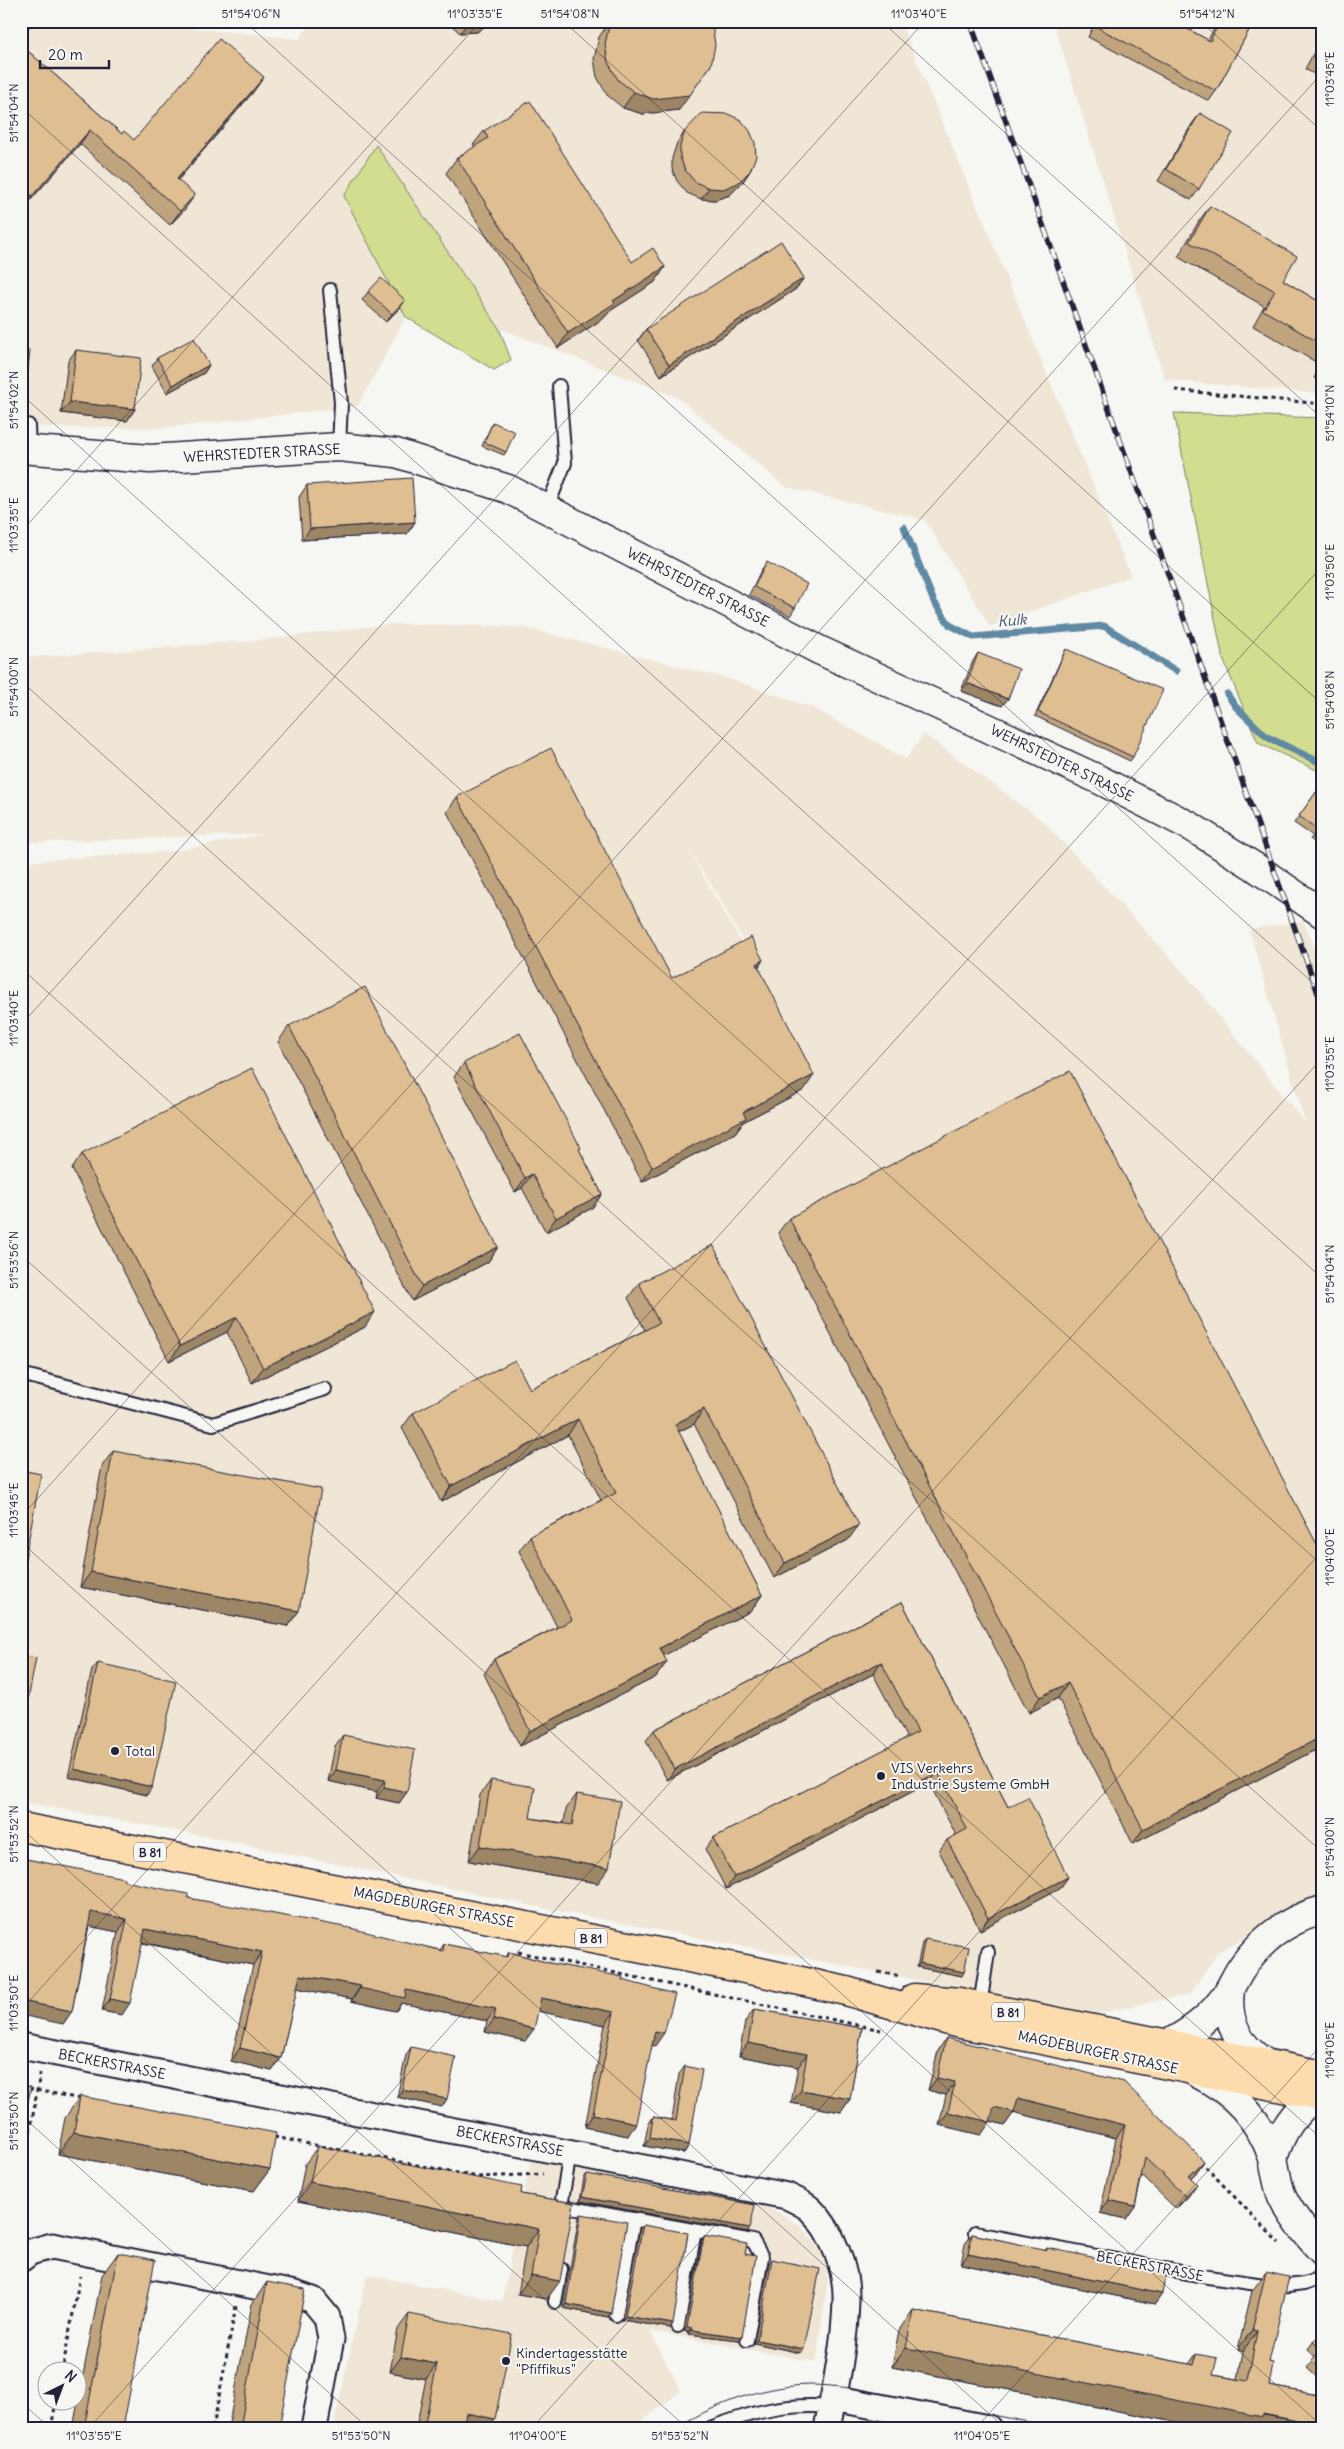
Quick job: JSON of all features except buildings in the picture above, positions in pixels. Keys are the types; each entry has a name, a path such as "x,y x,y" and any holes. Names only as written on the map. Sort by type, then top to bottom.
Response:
{"main road":[{"name":"MAGDEBURGER STRASSE","path":"21,1827 543,1928 846,1991 956,2023 1194,2071 1321,2089"},
{"name":"MAGDEBURGER STRASSE","path":"846,1991 960,2002 1264,2062 1321,2089"}],"street":[{"name":"WEHRSTEDTER STRASSE","path":"26,442 150,460 339,447 396,453 508,489 820,650 1098,779 1182,822 1255,867 1323,914"},
{"path":"1169,2043 1203,2021 1230,1990 1249,1957 1262,1943 1293,1921 1323,1910"},
{"path":"1230,1990 1229,2016 1233,2028 1245,2047 1264,2062"},
{"name":"BECKERSTRASSE","path":"32,2048 568,2163 758,2190 787,2196 810,2209 834,2246 843,2272 846,2299 831,2405"},
{"path":"1194,2071 1224,2088 1249,2114 1259,2128 1273,2159 1282,2195 1291,2213 1323,2252"},
{"path":"1273,2159 1280,2138 1291,2119 1321,2089"},
{"path":"21,2259 30,2252 52,2246 295,2294 313,2300 327,2317 331,2339 314,2428"},
{"path":"831,2405 988,2428"}],"lane":[{"path":"330,290 341,403 339,447"},
{"path":"547,508 565,463 559,386"},
{"path":"21,1374 212,1424 325,1388"},
{"path":"980,2006 988,1952"},
{"path":"568,2163 561,2206 571,2212 634,2219 754,2241 762,2257 747,2340"},
{"path":"616,2315 634,2219"},
{"path":"678,2326 695,2231"},
{"name":"BECKERSTRASSE","path":"976,2233 1208,2277 1279,2287 1304,2284 1316,2280 1323,2273"},
{"path":"555,2302 563,2255"},
{"path":"710,2428 750,2413 787,2406 831,2405"}],"path":[{"path":"1175,390 1323,404"},
{"path":"516,1952 885,2030"},
{"path":"21,2187 37,2091 32,2048"},
{"path":"21,2087 86,2100"},
{"path":"272,2137 478,2177 568,2163"},
{"path":"1197,2159 1281,2244"},
{"path":"64,2362 85,2253"},
{"path":"213,2428 240,2284"},
{"path":"51,2428 54,2412"}],"shaded area":[{"path":"21,21 183,21 190,28 299,39 313,21 900,21 1131,576 990,626 925,520 786,487 677,397 499,328 376,145 344,196 406,317 358,406 164,428 21,427"},
{"path":"1053,21 1323,21 1323,394 1165,380"},
{"path":"392,624 523,627 736,681 815,709 906,759 924,734 1044,822 1186,975 1305,1123 1249,929 1303,921 1323,965 1323,1894 1218,1952 1190,1994 1096,2014 548,1909 209,1837 21,1802 21,862 174,851 265,834 21,843 21,658 252,641","holes":["686,846 718,895 807,1057"]},
{"path":"531,2160 760,2204 782,2214 800,2226 820,2249 828,2279 816,2362 650,2331 681,2391 632,2428 333,2428 367,2275 502,2301"}],"green space":[{"path":"376,145 499,328 511,360 494,370 406,317 344,196"},
{"path":"1174,413 1323,418 1323,773 1258,743 1223,659"}],"waterway":[{"name":"Kulk","path":"904,527 934,602 950,625 973,637 1104,626 1176,671"},
{"name":"Kulk","path":"1227,694 1236,707 1267,737 1323,764"}],"tram line":[{"path":"675,2428 717,2407 762,2391 807,2385 867,2391 1060,2428"}],"railway":[{"path":"970,21 1323,1007"},
{"path":"1316,1749 1322,1761"}],"place":[{"name":"Total","path":"115,1751"},
{"name":"VIS Verkehrs Industrie Systeme GmbH","path":"881,1776"},
{"name":"Kindertagesstätte \"Pfiffikus\"","path":"506,2361"}]}
